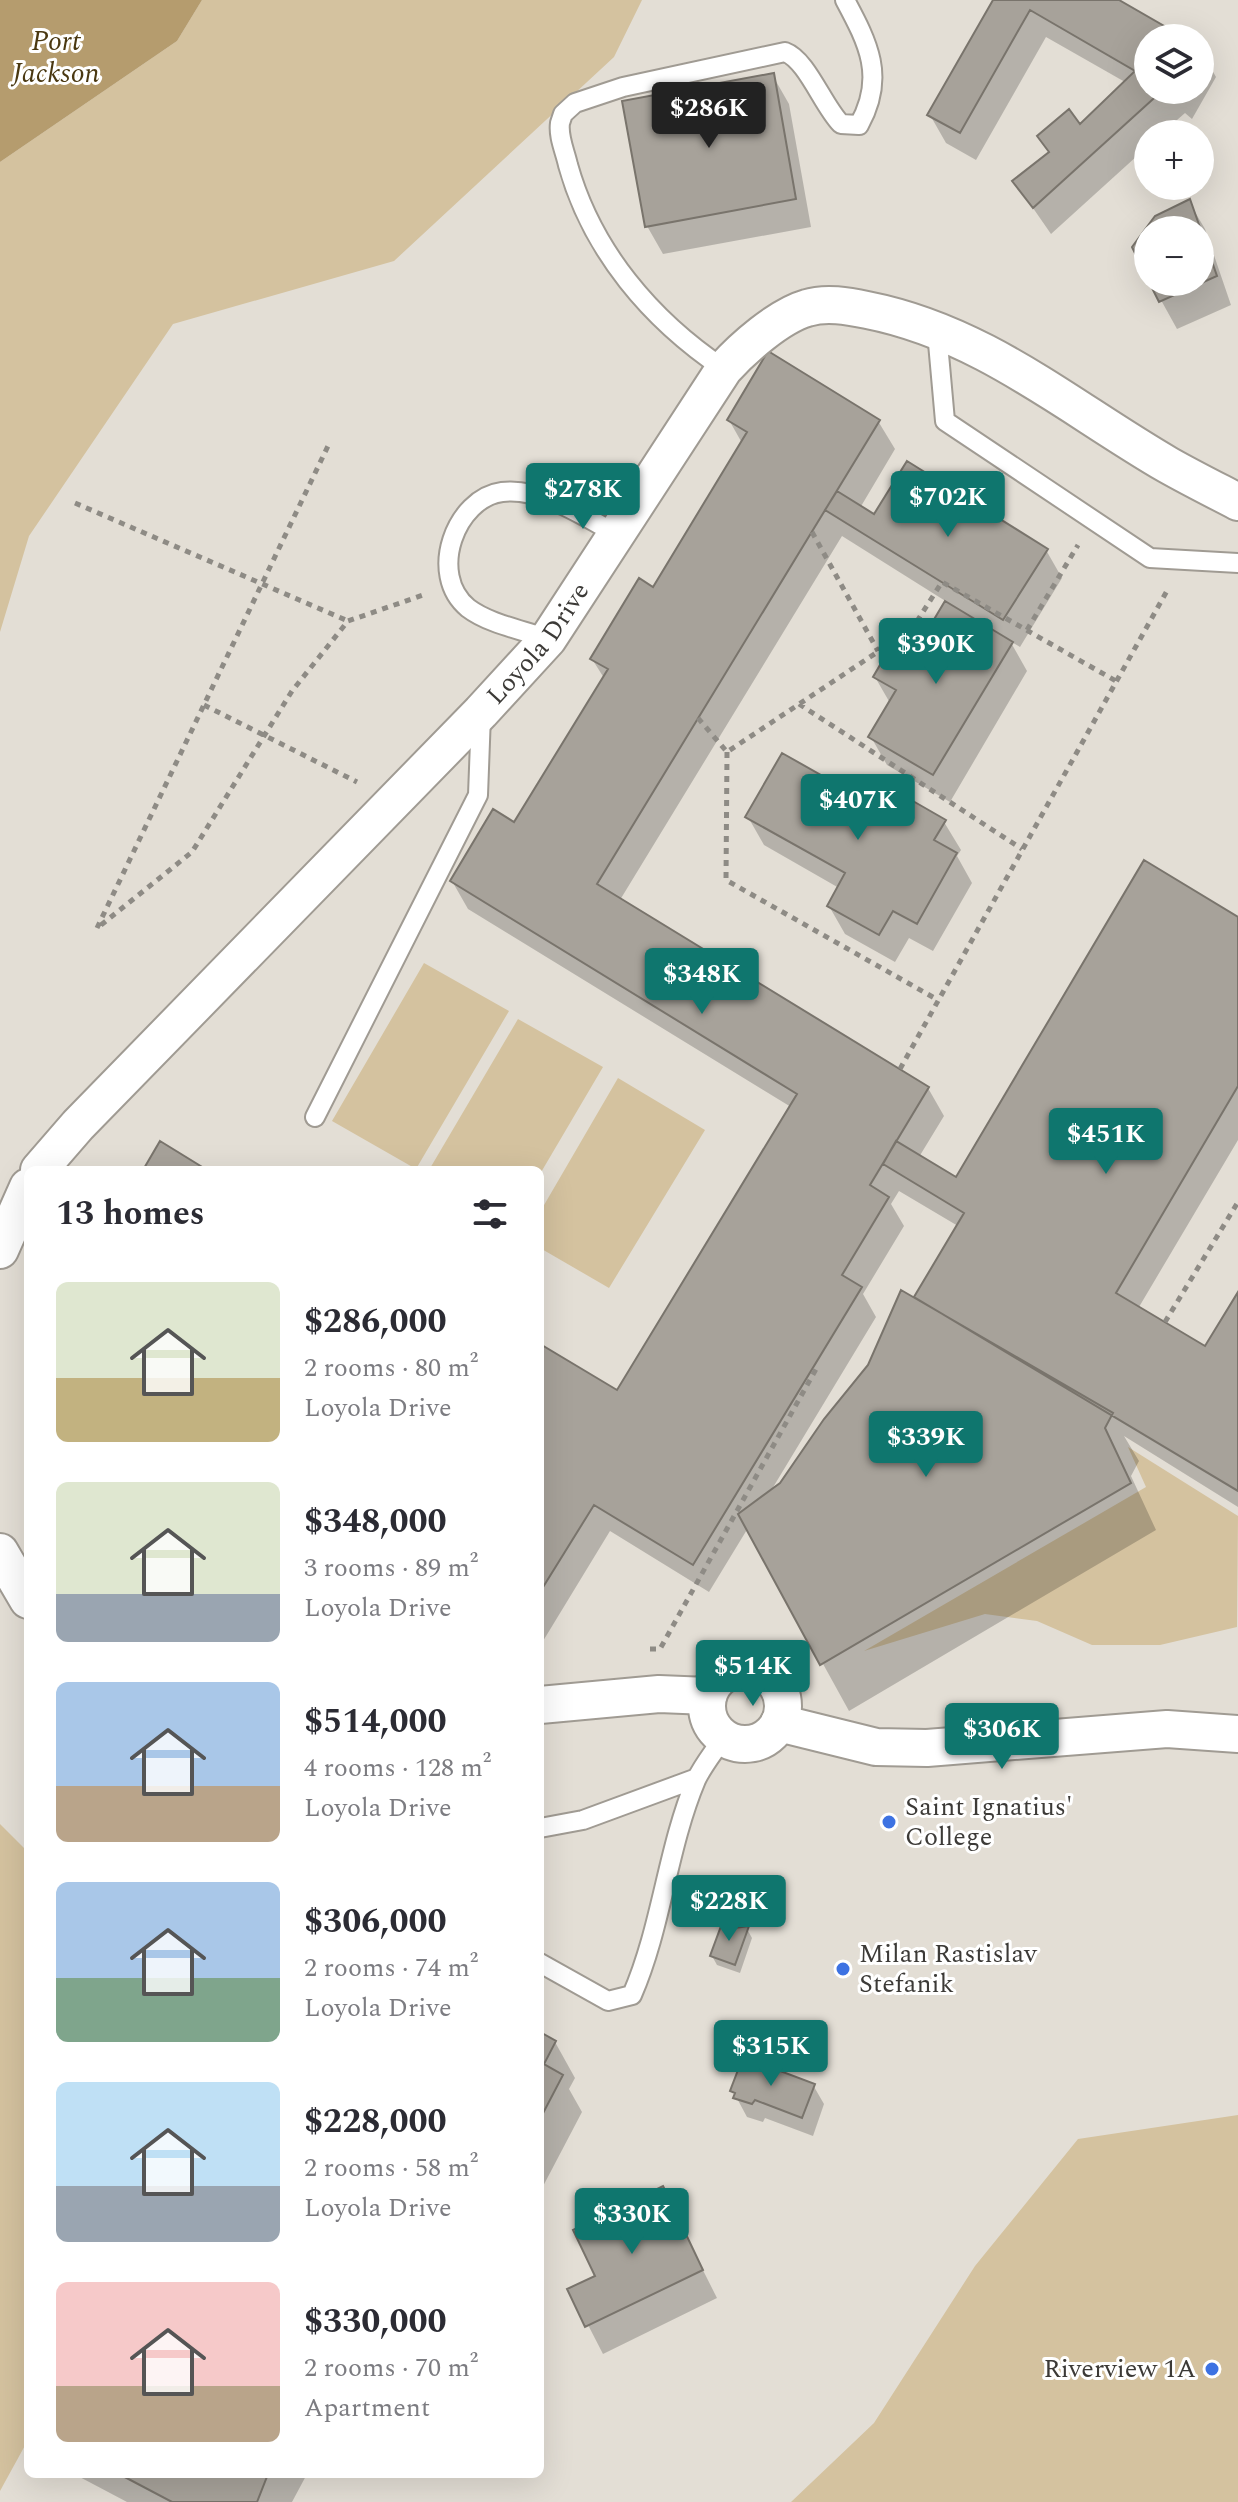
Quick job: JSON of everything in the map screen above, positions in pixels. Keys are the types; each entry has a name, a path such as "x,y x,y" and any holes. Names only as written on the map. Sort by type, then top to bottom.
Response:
{"street":[{"name":"Loyola Drive","path":"42,1166 78,1125 391,800 481,712 548,639 724,369 743,347 805,308 844,305 900,316 1015,366 1167,465 1238,502"},
{"path":"0,1250 24,1196"},
{"path":"0,1552 24,1593"},
{"path":"740,1668 756,1669 769,1676 779,1688 783,1702 779,1723 765,1739 752,1745 723,1738 712,1727 706,1712 708,1696 715,1682 726,1673 740,1668"},
{"path":"544,1705 627,1696 708,1696"},
{"path":"779,1723 849,1742 927,1748 1167,1729 1238,1734"}],"lane":[{"path":"724,369 683,341 645,301 604,249 576,192 559,130 563,114 575,103 623,87 785,52 796,57 831,114 841,124 859,125 872,81 869,46 845,0"},
{"path":"937,332 945,421 1150,558 1238,563"},
{"path":"548,639 477,614 465,605 452,585 446,565 450,545 459,526 482,497 504,492 560,504 616,534"},
{"path":"315,1117 478,795 481,712"},
{"path":"544,1965 608,2001 632,1995 645,1966 678,1831 697,1778 723,1738"},
{"path":"544,1827 583,1820 697,1778"}],"path":[{"path":"328,446 97,928 192,852 292,691 348,621 452,585"},
{"path":"75,503 348,621"},
{"path":"812,532 878,651"},
{"path":"1027,630 1085,534"},
{"path":"900,1069 1183,560"},
{"path":"727,752 912,629 942,582 1116,681"},
{"path":"799,704 1022,849"},
{"path":"204,705 391,800"},
{"path":"698,718 727,752 726,880 938,1000"},
{"path":"1165,1322 1238,1202"},
{"path":"650,1649 660,1649 816,1369"}],"shaded area":[{"path":"202,0 642,0 614,57 394,261 173,324 29,536 0,632 0,162 177,41"},
{"path":"424,963 509,1011 418,1166 411,1166 332,1121"},
{"path":"518,1019 603,1067 544,1167 431,1166"},
{"path":"618,1078 705,1130 609,1288 544,1250 544,1205"},
{"path":"1128,1447 1238,1516 1237,1627 1160,1645 1092,1645 1037,1621 985,1614 864,1651 1146,1487"},
{"path":"0,1824 24,1848 24,2447 0,2491"},
{"path":"1238,2115 1238,2502 791,2502 874,2423 975,2266 1078,2139"}],"water":[{"name":"Port Jackson","path":"0,0 202,0 177,41 0,162"}],"building":[{"path":"993,0 1119,0 1161,24 1134,24 1134,70 1030,10 960,133 927,115"},
{"path":"1134,72 1134,104 1148,104 1033,208 1012,181 1049,152 1037,136 1069,109 1080,124"},
{"path":"774,73 796,199 645,227 622,101"},
{"path":"1190,200 1196,216 1155,216"},
{"path":"1156,296 1172,296 1159,302"},
{"path":"768,351 880,420 597,884 929,1087 870,1185 889,1197 842,1275 862,1287 693,1565 594,1505 544,1586 544,1346 617,1390 797,1094 450,881 493,809 514,822 608,669 590,659 639,578 653,587 747,432 727,420"},
{"path":"907,461 1048,549 1003,620 825,510 837,491 874,514"},
{"path":"945,601 1013,642 933,775 868,737 896,690 873,677 897,636 917,648"},
{"path":"782,753 881,809 892,789 946,820 934,840 957,853 917,924 893,911 879,935 827,906 845,873 745,817"},
{"path":"1144,860 1238,917 1238,1086 1116,1293 1205,1346 1238,1292 1238,1491 914,1297 964,1213 883,1164 896,1141 956,1177"},
{"path":"160,1141 201,1166 145,1166"},
{"path":"901,1290 1113,1413 1105,1428 1131,1483 820,1665 738,1514 780,1483 824,1419 868,1365"},
{"path":"724,1918 735,1928 749,1926 735,1965 710,1956"},
{"path":"544,2034 556,2041 544,2064"},
{"path":"743,2057 815,2084 802,2118 755,2100 752,2104 733,2098 735,2093 730,2091"},
{"path":"544,2064 563,2075 544,2111"},
{"path":"663,2186 703,2270 585,2327 567,2289 595,2276 573,2230"},
{"path":"127,2478 266,2478 257,2502 172,2502"}],"place":[{"name":"Saint Ignatius' College","path":"889,1822"},
{"name":"Milan Rastislav Stefanik","path":"843,1969"},
{"name":"Riverview 1A","path":"1212,2369"}]}
